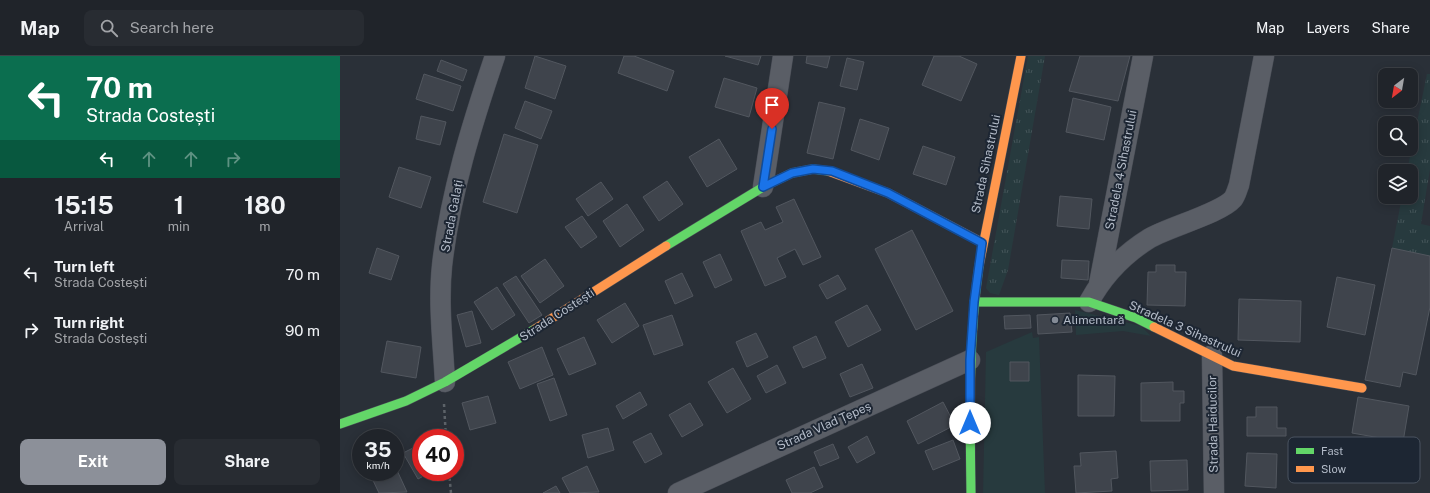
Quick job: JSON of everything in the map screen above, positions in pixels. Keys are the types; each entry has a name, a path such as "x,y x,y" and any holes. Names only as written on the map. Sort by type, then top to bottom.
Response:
{"street":[{"name":"Strada Galați","path":"445,382 441,306 442,267 451,213 464,156 478,106 495,56"},
{"path":"763,187 783,56"},
{"name":"Strada Sihastrului","path":"971,493 970,360 974,302 982,243 1021,56"},
{"name":"Stradela 4 Sihastrului","path":"1099,284 1143,56"},
{"path":"1089,302 1099,284 1124,258 1150,238 1221,207 1232,200 1239,185 1264,56"},
{"name":"Strada Costești","path":"340,424 406,401 445,382 512,344 628,269 763,187 792,173 813,169 832,171 888,193 982,243"},
{"name":"Stradela 3 Sihastrului","path":"974,302 1089,302 1136,318 1233,366 1362,388"},
{"name":"Strada Haiducilor","path":"1212,355 1214,493"},
{"name":"Strada Vlad Țepeș","path":"678,493 970,360"}],"path":[{"path":"445,382 444,410 445,429"},
{"path":"450,481 451,493"}],"green space":[{"path":"1028,56 1045,56 1008,270 999,295 990,293 986,288"},
{"path":"1427,74 1430,74 1430,169 1421,224 1430,226 1430,256 1392,248 1401,204 1418,204 1418,164 1408,164 1410,156 1418,156 1418,118"},
{"path":"1075,310 1141,326 1151,336 1123,331 1076,335"},
{"path":"1032,332 1033,338 1039,337 1045,493 983,493 986,352"}],"building":[{"path":"535,56 566,66 555,99 525,88"},
{"path":"624,56 634,56 674,71 667,91 618,73"},
{"path":"725,56 761,56 758,65"},
{"path":"807,56 830,56 827,68 806,63"},
{"path":"934,56 959,56 977,64 961,101 922,85"},
{"path":"1080,56 1130,56 1118,101 1069,91"},
{"path":"847,58 864,62 857,90 840,86"},
{"path":"441,60 467,70 463,81 437,71"},
{"path":"424,74 461,86 453,111 416,99"},
{"path":"724,78 757,88 749,117 715,107"},
{"path":"1073,98 1111,107 1104,140 1066,132"},
{"path":"525,101 552,111 541,139 515,128"},
{"path":"819,102 845,108 833,159 807,153"},
{"path":"421,116 446,122 440,145 416,139"},
{"path":"860,119 889,128 879,160 851,150"},
{"path":"504,134 538,145 517,213 483,202"},
{"path":"719,139 737,169 707,187 689,157"},
{"path":"923,146 955,157 946,185 913,174"},
{"path":"399,167 431,177 421,208 389,197"},
{"path":"667,181 683,204 659,221 643,197"},
{"path":"601,182 613,199 588,216 576,199"},
{"path":"1060,196 1092,199 1089,229 1057,226"},
{"path":"794,199 821,257 803,265 795,249 777,258 786,277 765,286 741,231 761,222 765,230 783,222 776,207"},
{"path":"627,204 644,230 620,247 603,221"},
{"path":"582,216 597,237 581,248 565,227"},
{"path":"912,230 953,311 916,330 875,249"},
{"path":"377,248 399,256 391,280 369,273"},
{"path":"1392,248 1430,256 1430,307 1416,375 1403,372 1400,387 1365,380"},
{"path":"720,254 732,280 715,288 703,262"},
{"path":"545,259 564,286 540,303 521,276"},
{"path":"1062,260 1089,261 1088,280 1061,278"},
{"path":"1156,265 1175,265 1175,272 1186,272 1185,306 1147,305 1148,272 1156,272"},
{"path":"682,273 693,296 675,304 665,281"},
{"path":"838,275 846,289 827,299 819,285"},
{"path":"516,276 542,315 529,323 503,284"},
{"path":"1337,277 1375,285 1365,335 1327,327"},
{"path":"497,287 515,315 492,330 474,302"},
{"path":"1239,299 1301,301 1300,342 1238,340"},
{"path":"625,303 639,326 612,343 597,320"},
{"path":"867,305 881,330 848,347 835,322"},
{"path":"472,311 481,343 466,347 457,315"},
{"path":"1070,313 1072,332 1038,334 1037,315"},
{"path":"672,315 683,345 654,355 643,325"},
{"path":"1030,315 1031,328 1005,329 1004,316"},
{"path":"756,333 768,357 747,367 736,342"},
{"path":"816,336 826,358 803,368 793,347"},
{"path":"584,337 596,364 569,375 557,349"},
{"path":"387,341 421,347 416,378 381,372"},
{"path":"542,347 553,375 520,389 508,362"},
{"path":"1010,362 1029,362 1029,381 1010,381"},
{"path":"862,364 873,388 850,397 840,374"},
{"path":"777,365 786,383 766,393 757,376"},
{"path":"733,368 751,399 727,413 708,382"},
{"path":"1078,375 1115,376 1114,416 1078,416"},
{"path":"554,378 567,415 550,421 537,384"},
{"path":"1173,382 1173,391 1184,391 1184,403 1180,403 1180,421 1141,421 1141,383"},
{"path":"640,392 647,405 623,419 616,406"},
{"path":"488,396 496,423 470,430 462,403"},
{"path":"1358,397 1409,406 1404,437 1375,437 1352,433"},
{"path":"943,402 955,425 918,444 907,421"},
{"path":"690,403 703,425 682,437 669,415"},
{"path":"1256,407 1277,407 1277,428 1286,428 1286,436 1247,436 1247,417 1256,417"},
{"path":"608,428 614,450 588,458 582,435"},
{"path":"651,433 662,454 645,463 633,442"},
{"path":"867,436 875,453 857,463 848,447"},
{"path":"953,440 960,459 933,470 925,451"},
{"path":"833,444 839,458 820,466 814,452"},
{"path":"412,448 412,469 404,455 404,452"},
{"path":"1116,451 1118,478 1111,479 1112,491 1076,493 1074,466 1081,466 1080,453"},
{"path":"1247,453 1277,454 1276,488 1245,486"},
{"path":"1187,460 1188,490 1151,491 1150,461"},
{"path":"587,466 599,492 570,493 562,478"},
{"path":"814,467 823,487 810,493 792,493 786,480"},
{"path":"373,481 402,481 407,492 379,493"},
{"path":"556,486 560,493 543,493"}],"traffic: fast":[{"path":"666,246 763,187 792,173 813,169 828,171"},
{"path":"971,493 971,351 975,294 979,266"},
{"path":"974,302 1089,302 1136,318 1154,327"},
{"path":"340,424 406,401 445,382 535,329"}],"traffic: slow":[{"path":"979,266 1021,56"},
{"path":"828,171 888,193 983,243"},
{"path":"535,329 666,246"},
{"path":"1154,327 1233,366 1362,388"}],"place":[{"name":"Alimentară","path":"1055,320"}],"route":[{"path":"772,129 763,187 792,173 813,169 832,171 888,193 982,243 974,302 970,360 970,423"}]}
